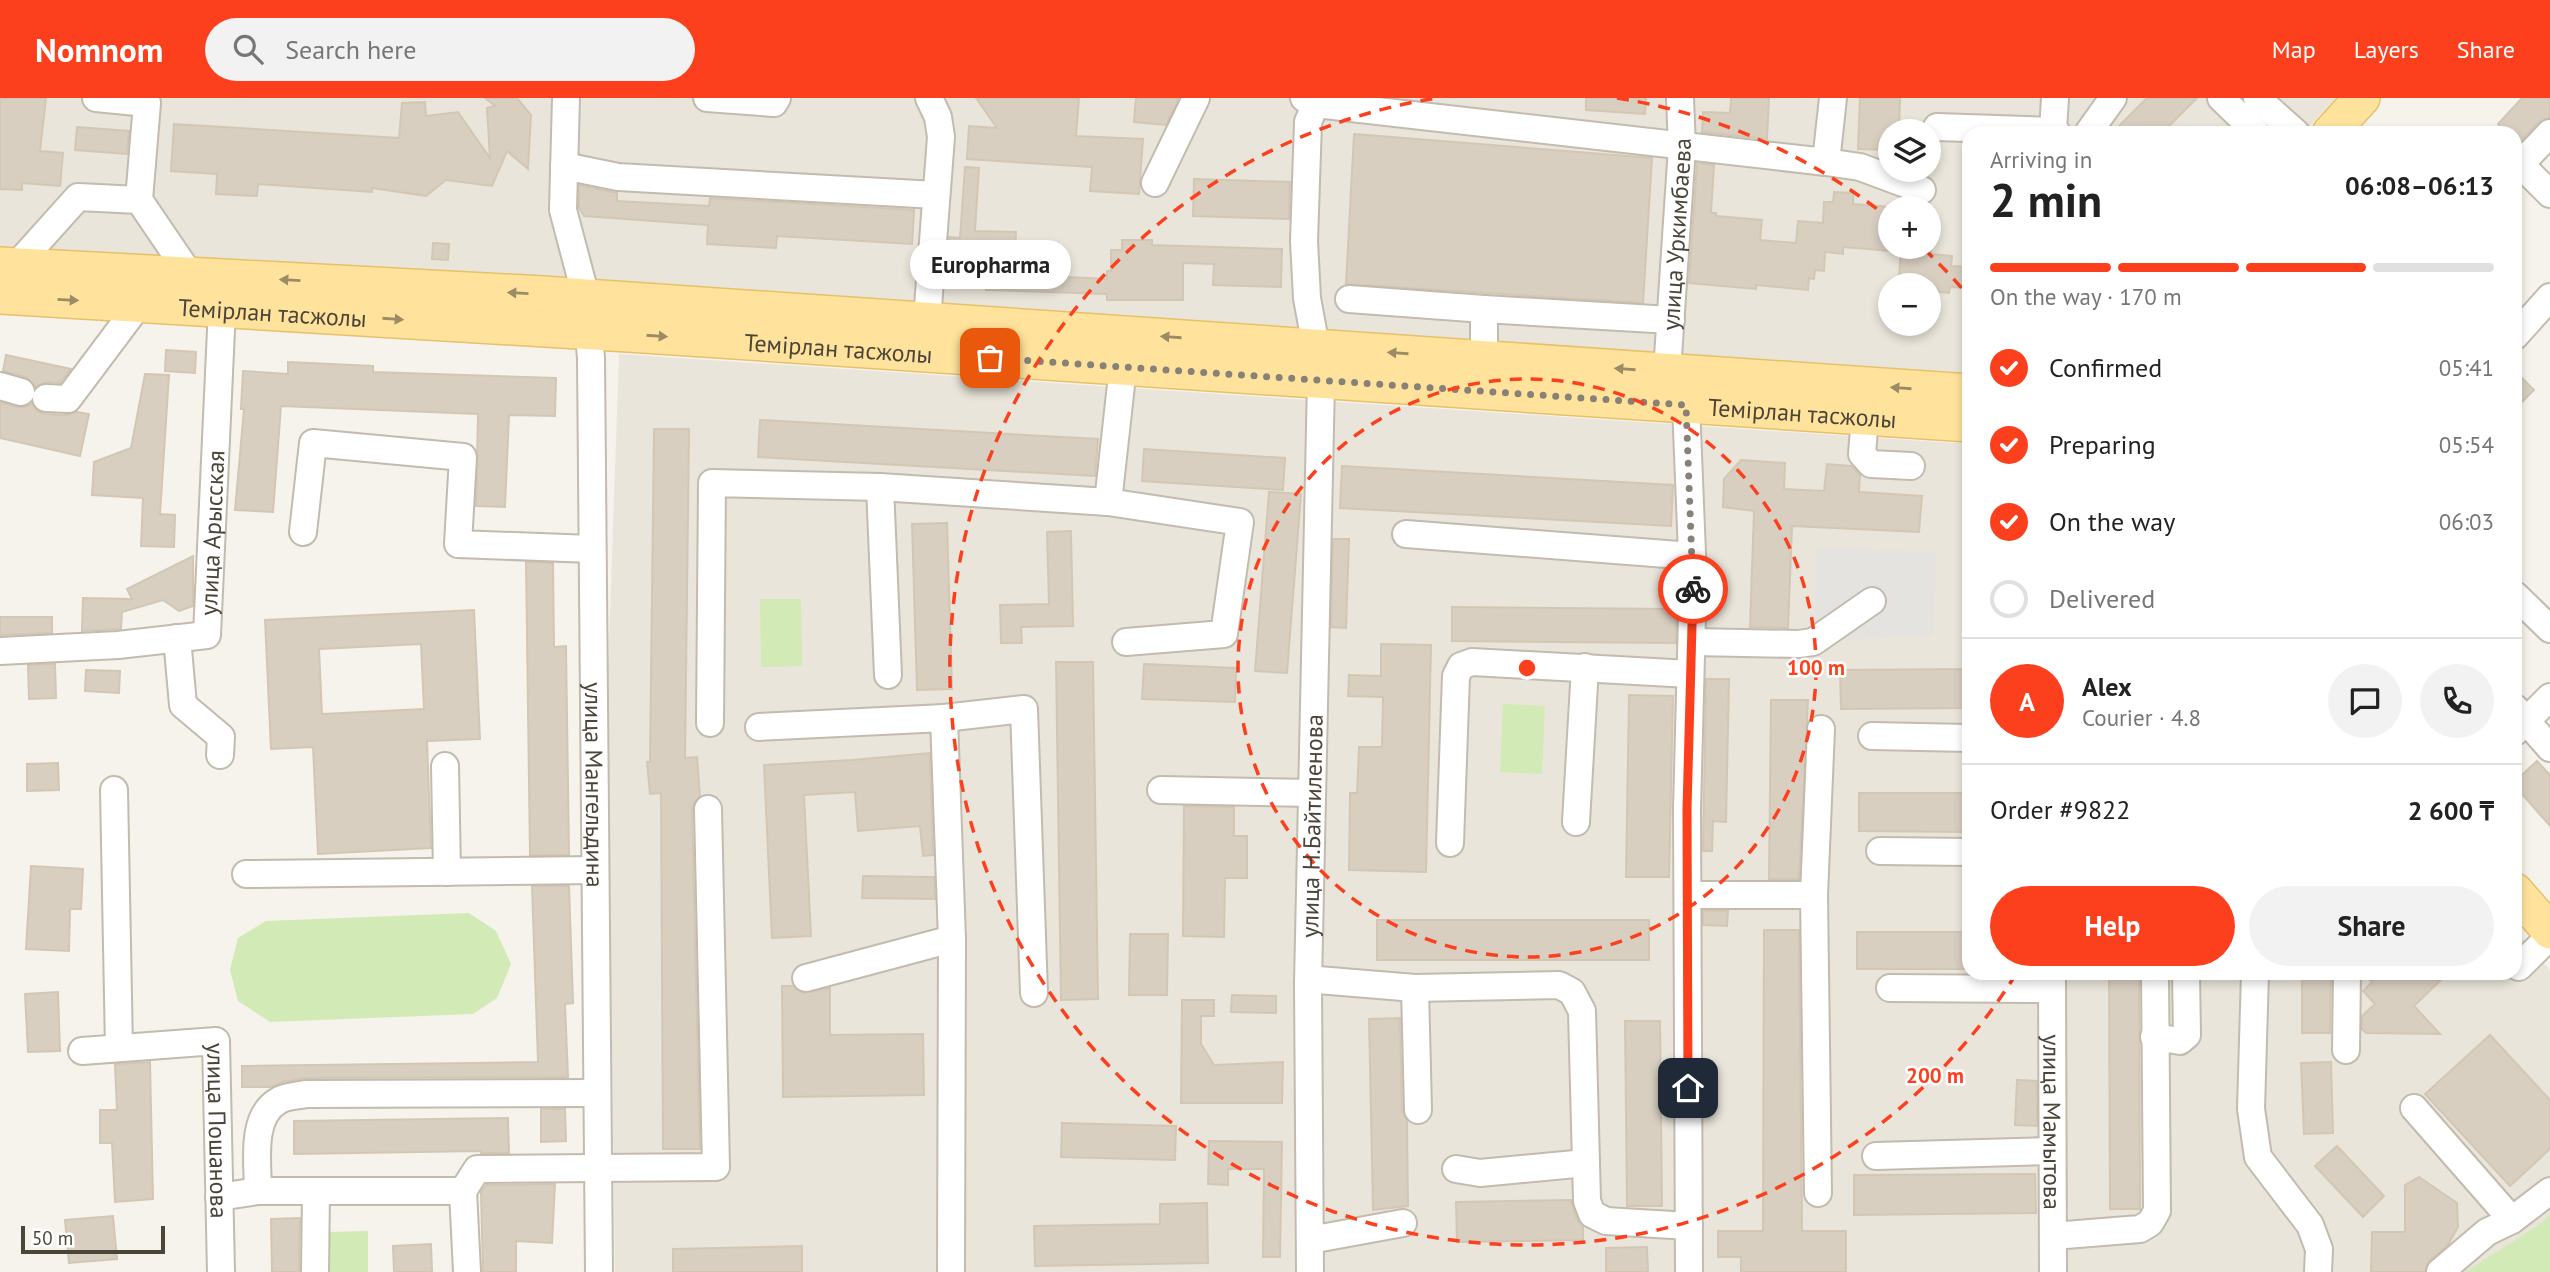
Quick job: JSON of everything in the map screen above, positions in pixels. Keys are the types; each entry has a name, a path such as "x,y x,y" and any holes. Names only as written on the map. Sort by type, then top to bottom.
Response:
{"main road":[{"path":"2336,126 2362,98"},
{"name":"Темірлан тасжолы","path":"5,276 190,275 586,297 927,320 1686,405 1962,424"},
{"name":"Темірлан тасжолы","path":"5,276 141,303 1123,367 1484,359 1962,392"},
{"path":"2522,899 2550,933"}],"street":[{"path":"96,98 147,103 139,200 190,275"},
{"name":"улица Мангельдина","path":"566,98 563,211 586,297 589,332 599,1272"},
{"path":"707,98 774,103 777,98"},
{"path":"927,320 941,137 938,117 929,98"},
{"path":"1155,183 1196,98"},
{"name":"улица Уркимбаева","path":"1667,372 1682,147 1680,98"},
{"path":"1826,162 1833,98"},
{"path":"2055,98 2055,126"},
{"path":"2093,126 2113,98"},
{"path":"2221,98 2250,126"},
{"path":"2257,98 2288,126"},
{"path":"1313,100 1860,167 1922,190"},
{"name":"улица Н.Байтиленова","path":"1310,1272 1308,984 1319,364 1307,298 1304,241 1308,122 1313,100"},
{"path":"1941,127 1962,128"},
{"path":"2522,162 2550,133"},
{"path":"564,166 618,177 936,195"},
{"path":"2522,171 2550,194"},
{"path":"5,276 78,197 139,200"},
{"path":"2522,328 2550,297"},
{"path":"1349,299 1671,320"},
{"path":"22,392 68,400 141,303"},
{"name":"улица Арысская","path":"0,652 118,645 207,635 222,308"},
{"path":"1484,309 1484,359"},
{"path":"1108,502 1123,367"},
{"path":"1686,405 1692,556 1688,895 1689,1272"},
{"path":"1865,417 1862,454 1871,464 1912,466"},
{"path":"303,531 313,443 463,457 458,544 592,549"},
{"path":"710,723 712,483 880,487 1108,502 1240,522 1224,634 1126,642"},
{"path":"880,487 888,675"},
{"path":"1406,534 1692,556"},
{"path":"1692,642 1813,642 1872,601"},
{"path":"2522,602 2550,629"},
{"path":"177,638 183,705 221,737 220,755"},
{"path":"1450,843 1456,676 1461,666 1472,662 1690,674"},
{"path":"1576,822 1585,667"},
{"path":"2522,717 2550,697"},
{"path":"759,727 944,718 1024,709 1034,993"},
{"path":"944,718 952,939 951,1272"},
{"path":"2522,724 2550,748"},
{"path":"1818,1192 1814,895 1821,729"},
{"path":"1872,736 1962,738"},
{"path":"445,766 447,872"},
{"path":"114,790 119,1048"},
{"path":"1161,790 1312,793"},
{"path":"467,1272 463,1191 477,1169 716,1167 708,809"},
{"path":"1880,852 1962,852"},
{"path":"246,874 594,870"},
{"path":"1688,895 1814,895"},
{"path":"2522,964 2550,933"},
{"path":"806,978 952,939"},
{"path":"1308,984 1318,980 1415,988 1559,985 1572,992 1582,1011 1587,1201 1592,1214 1606,1221 1689,1226"},
{"path":"2053,1236 2140,1229 2150,1223 2157,1211 2155,980"},
{"path":"2154,1037 2180,1041 2187,1035 2186,980"},
{"path":"2255,980 2251,1110 2258,1157 2310,1225 2319,1249 2318,1272"},
{"path":"2346,1050 2347,980"},
{"path":"1890,988 2052,981"},
{"name":"улица Мамытова","path":"2052,981 2053,1272"},
{"path":"1415,988 1418,1110"},
{"name":"улица Пошанова","path":"82,1051 216,1041 221,1272"},
{"path":"258,1191 261,1124 269,1108 279,1100 306,1094 596,1093"},
{"path":"2414,1108 2512,1220"},
{"path":"1876,1156 2052,1151"},
{"path":"1456,1170 1480,1172 1586,1163"},
{"path":"219,1197 258,1191 463,1191"},
{"path":"315,1272 316,1191"},
{"path":"2440,1272 2487,1233 2512,1220 2550,1191"},
{"path":"1310,1240 1403,1223"}],"shaded area":[{"path":"0,98 2336,98 2310,126 1962,126 1962,387 0,260"},
{"path":"619,354 1962,444 1962,980 2522,980 2522,938 2550,970 2550,1272 615,1272 607,700"},
{"path":"1817,548 1937,552 1933,635 1813,642"}],"green space":[{"path":"760,599 801,599 802,666 761,667"},
{"path":"1503,704 1545,706 1542,774 1500,772"},
{"path":"469,913 496,931 511,964 497,998 473,1014 270,1022 238,1001 230,970 238,938 266,921"},
{"path":"2550,1214 2550,1272 2465,1272 2542,1223"},
{"path":"368,1231 368,1272 327,1272 326,1232"}],"building":[{"path":"0,98 46,98 40,151 63,153 60,186 22,183 22,190 0,189"},
{"path":"485,98 517,98 531,115 528,169 507,151 492,186 446,180 426,196 372,188 372,192 258,184 257,196 216,194 217,174 171,171 174,124 399,138 402,103 425,102 426,116 458,112 490,158 487,108 495,106"},
{"path":"976,98 1079,98 1076,136 1143,139 1139,194 1090,191 1092,167 967,159 969,126 997,128"},
{"path":"1136,98 1179,98 1166,125 1134,122"},
{"path":"1586,98 1646,98 1645,114 1586,110"},
{"path":"1731,98 1769,98 1767,139 1702,132 1703,112 1730,113"},
{"path":"1860,98 1900,98 1899,119 1878,119 1878,150 1858,149"},
{"path":"2147,98 2197,98 2169,126 2119,126"},
{"path":"2522,98 2550,98 2550,118 2539,122 2522,140 2522,126 2498,124"},
{"path":"77,127 129,131 127,154 75,150"},
{"path":"1354,134 1652,158 1643,303 1346,284"},
{"path":"1697,163 1714,165 1711,213 1716,213 1716,216 1762,220 1760,240 1796,243 1798,221 1823,223 1824,202 1833,202 1834,192 1853,193 1853,204 1878,206 1878,250 1843,247 1843,254 1825,252 1824,271 1815,270 1814,279 1809,278 1808,290 1689,283"},
{"path":"965,167 979,168 975,231 1016,232 1015,253 1068,255 1067,277 1107,279 1107,271 1111,271 1111,250 1122,250 1122,240 1152,240 1152,245 1282,249 1281,287 1213,285 1214,264 1183,263 1183,300 1107,300 1107,294 986,290 987,266 947,265 949,237 960,238"},
{"path":"1194,179 1290,182 1289,219 1193,216"},
{"path":"579,185 617,193 617,201 709,206 710,198 914,210 912,244 777,236 776,248 707,244 708,225 584,216 579,208"},
{"path":"433,243 449,244 448,260 432,259"},
{"path":"1941,255 1952,256 1951,266 1962,267 1962,288 1950,287 1949,293 1941,292 1941,273 1899,273 1900,259 1941,259"},
{"path":"166,350 196,352 195,373 165,371"},
{"path":"6,355 71,369 60,383 46,382 36,387 26,377 3,371"},
{"path":"288,362 373,366 373,372 556,378 555,416 509,415 505,507 476,506 478,414 281,406 273,512 235,510 244,409 241,409 243,371 288,374"},
{"path":"145,374 169,375 160,514 175,515 174,547 141,546 143,498 92,495 94,462 131,448"},
{"path":"2522,378 2534,390 2522,402"},
{"path":"0,402 17,407 32,404 37,411 45,414 89,414 80,456 0,438"},
{"path":"760,420 1098,439 1095,476 758,457"},
{"path":"654,429 689,429 685,758 697,757 700,796 692,809 700,1149 663,1149 661,793 650,794 647,762 650,762"},
{"path":"1144,449 1285,458 1283,490 1142,481"},
{"path":"1741,460 1785,463 1784,489 1824,491 1827,464 1851,466 1860,475 1859,492 1922,496 1919,532 1792,526 1788,628 1750,627 1754,511 1723,507 1724,479"},
{"path":"1342,466 1673,485 1671,526 1340,508"},
{"path":"1269,492 1301,494 1287,673 1255,671"},
{"path":"947,523 952,689 917,690 912,524"},
{"path":"1071,531 1073,626 1021,627 1022,643 1001,643 1000,605 1049,604 1047,532"},
{"path":"1333,539 1349,539 1346,628 1331,627"},
{"path":"193,556 193,606 179,611 163,600 122,612 121,629 82,631 83,598 132,599 127,589"},
{"path":"526,562 553,563 554,647 566,646 569,855 530,855"},
{"path":"1452,607 1676,609 1676,643 1452,641"},
{"path":"474,610 480,739 427,741 431,848 318,854 313,747 271,749 265,620","holes":["421,644 424,709 322,714 319,649"]},
{"path":"0,617 52,617 52,633 0,635"},
{"path":"1381,644 1431,645 1426,872 1349,870 1350,793 1357,793 1359,747 1382,747 1383,697 1348,696 1349,675 1381,676"},
{"path":"1056,662 1093,662 1098,999 1061,1000"},
{"path":"55,664 56,698 29,699 28,665"},
{"path":"1144,664 1236,668 1235,702 1142,699"},
{"path":"1962,669 1962,708 1841,709 1840,670"},
{"path":"86,670 120,671 119,693 85,691"},
{"path":"1706,679 1729,679 1726,822 1713,821 1712,851 1703,851"},
{"path":"1629,695 1673,696 1669,877 1626,877"},
{"path":"1771,700 1808,700 1799,879 1769,879"},
{"path":"930,753 933,855 923,856 920,826 858,831 855,792 804,795 811,936 772,938 764,765"},
{"path":"2537,761 2550,775 2550,826 2522,794 2522,775"},
{"path":"58,763 59,790 27,791 27,764"},
{"path":"1859,793 1962,793 1962,832 1859,831"},
{"path":"1184,806 1234,807 1234,836 1247,836 1247,878 1225,878 1224,937 1183,936"},
{"path":"31,866 83,869 81,909 70,909 69,951 26,949"},
{"path":"863,876 934,877 935,899 862,898"},
{"path":"532,886 569,886 573,1003 565,1004 568,1077 306,1078 271,1087 242,1087 242,1066 538,1062"},
{"path":"1703,911 1728,911 1727,926 1703,925"},
{"path":"1377,920 1649,920 1649,960 1377,960"},
{"path":"1764,930 1799,930 1802,1231 1846,1231 1846,1272 1741,1272 1741,1257 1718,1257 1718,1231 1763,1231"},
{"path":"1857,932 1962,932 1962,969 1857,969"},
{"path":"1130,934 1168,934 1167,995 1129,995"},
{"path":"2109,980 2139,980 2140,1209 2110,1209"},
{"path":"2302,980 2331,980 2330,1033 2302,1033"},
{"path":"2370,980 2441,980 2414,1006 2440,1034 2366,1033 2362,1029 2362,1016 2375,1004 2363,991 2372,982"},
{"path":"782,986 793,986 803,993 830,988 830,1035 923,1034 924,1095 783,1097"},
{"path":"58,992 60,1051 28,1052 25,994"},
{"path":"1232,995 1276,996 1276,1013 1231,1012"},
{"path":"1182,1000 1214,1000 1214,1016 1201,1016 1201,1044 1214,1065 1283,1062 1282,1103 1181,1103"},
{"path":"1400,1018 1402,1110 1407,1121 1408,1206 1373,1210 1369,1019"},
{"path":"1625,1021 1660,1021 1662,1206 1627,1206"},
{"path":"2490,1035 2550,1100 2550,1149 2510,1186 2425,1094"},
{"path":"150,1062 153,1199 115,1202 112,1143 100,1143 100,1110 117,1110 115,1064"},
{"path":"2331,1062 2333,1133 2304,1134 2301,1063"},
{"path":"2017,1080 2037,1081 2037,1126 2015,1125"},
{"path":"541,1109 565,1109 566,1141 541,1142"},
{"path":"508,1118 509,1153 481,1151 294,1154 294,1121"},
{"path":"1062,1123 1176,1126 1175,1160 1061,1157"},
{"path":"1209,1141 1282,1142 1280,1257 1263,1257 1264,1169 1228,1169 1228,1185 1208,1184"},
{"path":"2337,1146 2384,1196 2363,1217 2315,1166"},
{"path":"2035,1174 2036,1213 1854,1215 1854,1175"},
{"path":"2419,1177 2457,1203 2458,1227 2447,1246 2429,1261 2425,1272 2371,1272 2372,1232 2405,1232 2405,1185"},
{"path":"555,1184 552,1243 516,1241 516,1272 483,1272 481,1192 486,1185"},
{"path":"1571,1200 1577,1220 1583,1226 1583,1240 1457,1242 1456,1202"},
{"path":"1207,1203 1208,1263 1035,1266 1034,1226 1160,1224 1160,1204"},
{"path":"113,1216 117,1259 69,1263 65,1220"},
{"path":"300,1218 299,1272 272,1272 271,1219"},
{"path":"431,1244 432,1272 394,1272 393,1246"},
{"path":"802,1246 802,1272 673,1272 673,1249"},
{"path":"1647,1247 1648,1272 1606,1272 1606,1248"}],"way so far":[{"path":"990,358 1686,405 1693,589"}],"place":[{"name":"Europharma","path":"990,358"}],"route":[{"path":"1688,1088 1687,809 1693,589"}]}
